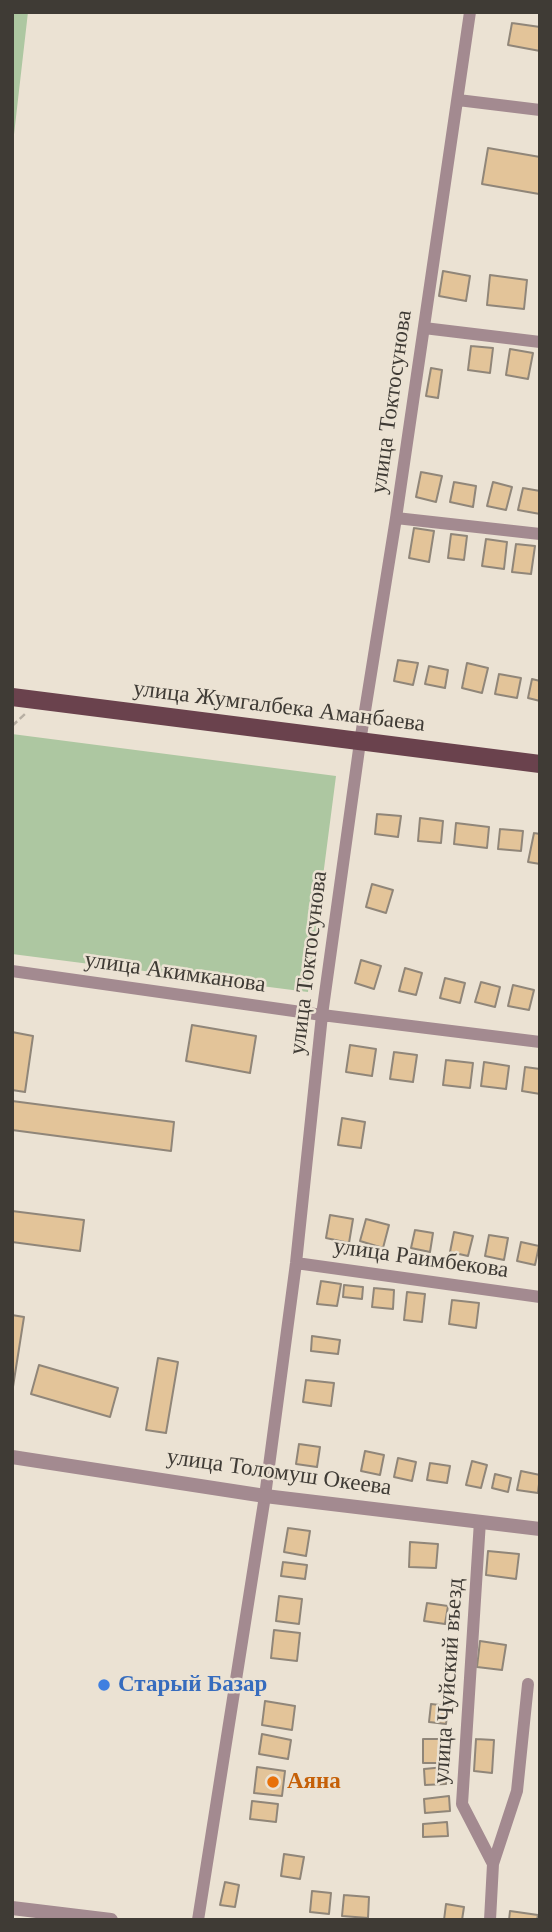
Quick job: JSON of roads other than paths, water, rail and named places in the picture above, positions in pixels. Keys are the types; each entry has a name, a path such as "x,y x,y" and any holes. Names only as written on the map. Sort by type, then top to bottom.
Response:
{"main road":[{"name":"улица Жумгалбека Аманбаева","path":"12,696 540,765"}],"street":[{"name":"улица Токтосунова","path":"198,1920 264,1496 296,1263 322,1015 360,742 396,518 470,12"},
{"path":"458,100 540,110"},
{"path":"424,328 540,342"},
{"path":"396,518 540,534"},
{"name":"улица Акимканова","path":"12,971 322,1015 540,1042"},
{"name":"улица Раимбекова","path":"296,1263 540,1297"},
{"name":"улица Толомуш Океева","path":"12,1457 264,1496 540,1528"},
{"name":"улица Чуйский въезд","path":"480,1521 462,1804 493,1864"},
{"path":"490,1920 493,1864 517,1791 528,1684"},
{"path":"12,1908 111,1920"}],"place":[{"name":"Старый Базар","path":"104,1685"},
{"name":"Аяна","path":"273,1782"}]}
